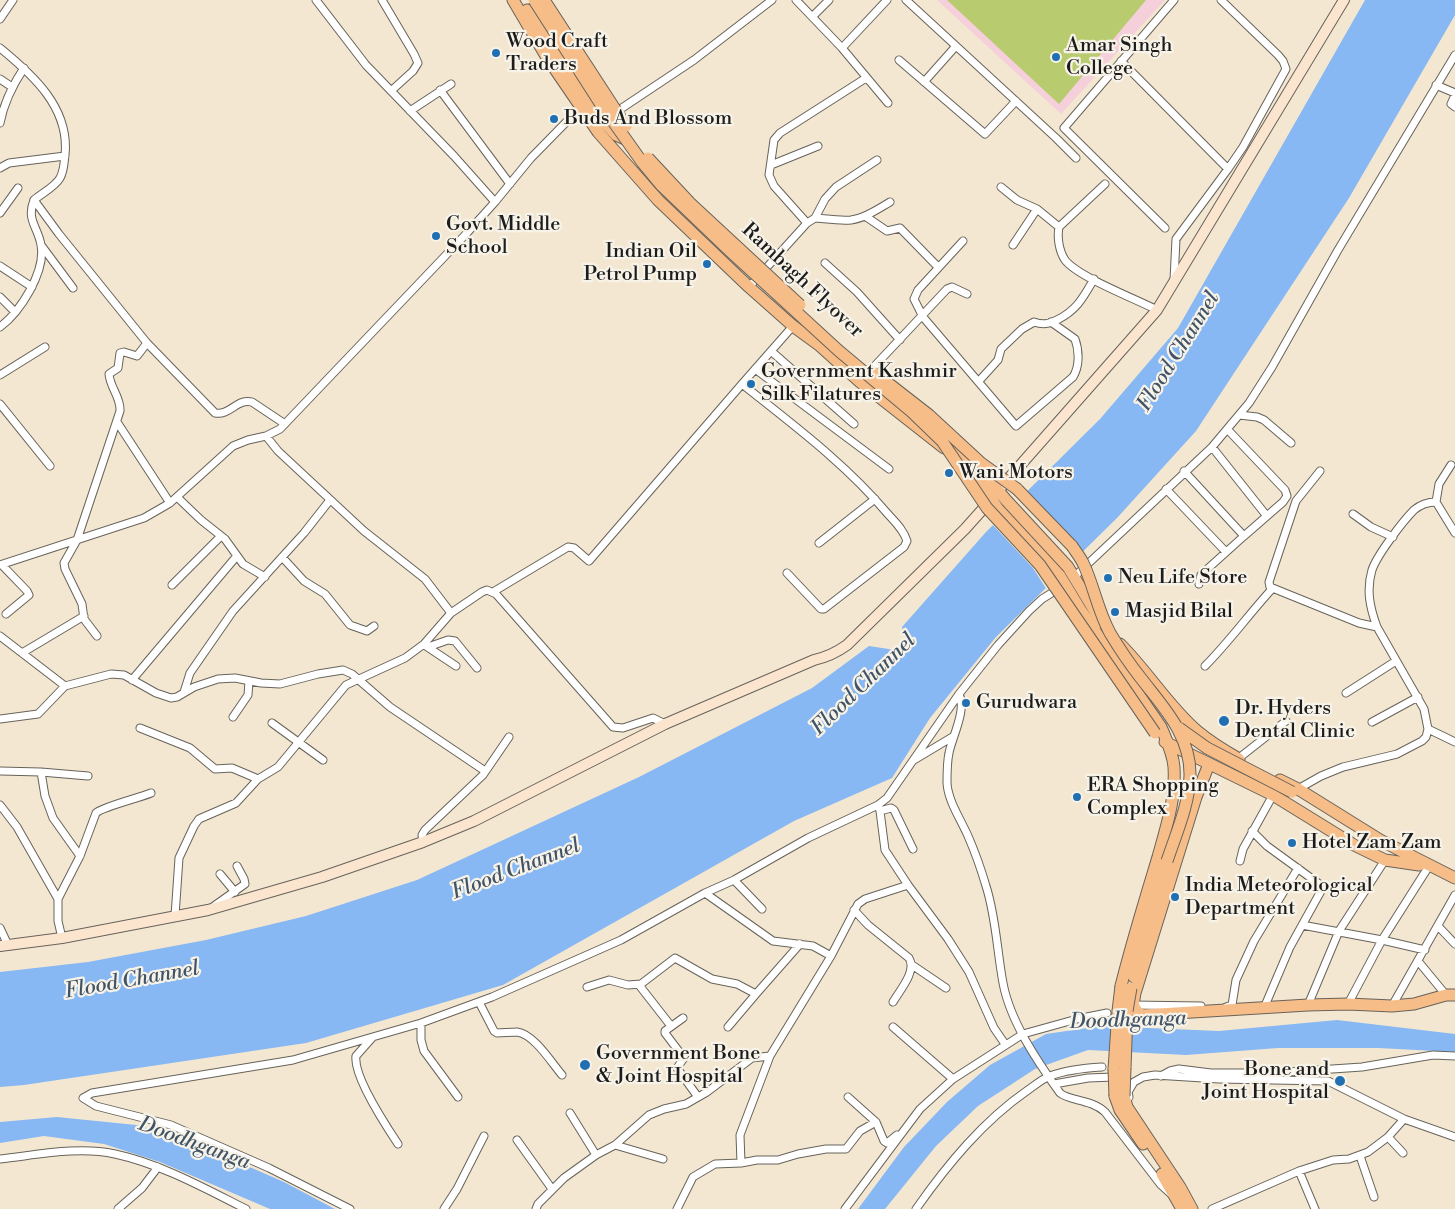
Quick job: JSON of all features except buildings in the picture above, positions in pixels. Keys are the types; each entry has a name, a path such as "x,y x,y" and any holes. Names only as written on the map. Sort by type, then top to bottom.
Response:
{"main road":[{"path":"513,0 546,56 598,132 658,200 749,287 860,382 953,454 995,495 1063,580 1080,609 1161,727 1174,765 1174,794 1131,945 1126,987 1127,1011 1119,1076"},
{"path":"521,0 603,121 616,134 625,139"},
{"name":"Rambagh Flyover","path":"534,0 600,103 661,185 692,216 839,351 912,412 942,441 987,508 1040,565 1159,739 1273,795 1354,845 1385,860 1428,866"},
{"path":"539,0 603,101 662,179 694,213 760,275 869,372 912,407 986,476 995,495"},
{"name":"Rambagh Flyover","path":"544,0 616,112 647,156 667,180 872,370 929,415 981,463 1017,489 1072,546 1083,563 1098,608 1109,632 1127,660 1178,727 1189,755 1189,786 1183,811 1146,927"},
{"path":"4,945 62,938 208,910 322,877 423,842 474,821 665,724 814,660 828,657 838,652 965,528 1157,310 1344,0"},
{"path":"1002,504 1072,572 1100,620 1180,714 1197,731 1295,790 1371,840 1380,840 1455,878"},
{"path":"1178,727 1207,748 1295,790"},
{"path":"1192,1209 1178,1193 1120,1096 1113,1012 1126,987 1146,927 1154,925 1199,775 1207,764"},
{"path":"1207,764 1131,1006 1138,1014 1143,1016 1308,1005 1392,1006 1414,1004 1451,995"},
{"path":"1244,782 1250,764"},
{"path":"1178,1193 1182,1209"}],"street":[{"path":"0,19 13,0"},
{"path":"316,0 356,53 495,202"},
{"path":"382,0 418,64 391,91"},
{"path":"616,112 694,60 772,0"},
{"path":"796,0 842,48 888,103"},
{"path":"812,16 829,0"},
{"path":"842,48 887,0"},
{"path":"906,0 1076,158"},
{"path":"1165,228 1064,128 1174,0"},
{"path":"1174,284 1176,238 1243,147 1286,69 1278,55 1221,0"},
{"path":"924,82 956,46"},
{"path":"0,48 40,83 59,117 66,141 64,168 59,180 34,200 31,213 42,245 74,288"},
{"path":"1072,572 1228,430 1272,367 1338,250 1455,56"},
{"path":"898,60 985,134 1016,101"},
{"path":"1121,61 1228,169"},
{"path":"0,123 3,108 12,87 24,68"},
{"path":"808,223 772,183 769,175 776,136 866,78"},
{"path":"0,79 12,87"},
{"path":"410,111 451,84"},
{"path":"1436,85 1455,94 1451,104 1455,107"},
{"path":"440,90 510,184"},
{"path":"6,614 29,595 1,565 144,518 170,503 233,446 266,436 280,429 495,202 531,158 581,107"},
{"path":"771,164 818,146"},
{"path":"0,168 9,163 65,156"},
{"path":"749,287 808,223 815,218 825,199 836,187 877,160"},
{"path":"1105,184 1059,227 1058,239 1066,260 1082,274 1157,310"},
{"path":"1000,187 1016,200 1037,209 1059,227"},
{"path":"0,213 18,188"},
{"path":"34,200 147,343 215,413 228,412 241,402 247,401 252,402 285,424"},
{"path":"815,218 849,220 865,216 890,202"},
{"path":"1013,245 1037,209"},
{"path":"865,216 887,231 900,228 938,266"},
{"path":"963,241 914,294 916,304 922,317 1016,426 1073,377 1077,371 1078,357 1075,339 1051,322"},
{"path":"0,327 15,312 32,287 40,265 42,245"},
{"path":"825,263 857,292 900,340"},
{"path":"0,266 32,287"},
{"path":"979,381 998,360 1001,349 1022,329 1034,322 1044,324 1051,322 1075,309 1094,280"},
{"path":"860,382 950,288 956,288 967,294"},
{"path":"0,297 15,312"},
{"path":"493,592 568,547 574,548 589,561 794,326"},
{"path":"97,636 84,616 82,604 64,566 65,559 77,540 120,411 119,400 109,379 109,374 118,368 120,353 124,352 136,356 147,343"},
{"path":"0,375 45,347"},
{"path":"771,351 854,424"},
{"path":"755,369 889,470"},
{"path":"742,384 830,456 875,498 906,536 907,540 904,547 824,609 821,609 787,574"},
{"path":"1,406 50,466"},
{"path":"1239,415 1257,417 1264,420 1291,443"},
{"path":"117,422 170,503"},
{"path":"1199,584 1201,575 1283,502 1287,496 1228,430"},
{"path":"266,436 278,451 372,538 425,578 452,613"},
{"path":"1212,446 1266,516"},
{"path":"1451,465 1439,484 1436,502 1455,533"},
{"path":"1184,471 1244,536"},
{"path":"1320,472 1296,501 1270,587 1358,623 1377,627"},
{"path":"1166,488 1226,552"},
{"path":"177,497 221,536 228,543 236,557 248,568 265,577"},
{"path":"820,543 875,498"},
{"path":"184,692 190,673 234,611 282,558 330,500"},
{"path":"1295,790 1321,776 1343,768 1397,754 1422,741 1428,729 1426,716 1418,697 1377,627 1370,605 1372,571 1378,558 1414,510 1425,504 1436,502"},
{"path":"1353,514 1371,527 1393,537"},
{"path":"172,585 221,536"},
{"path":"132,680 236,557"},
{"path":"282,558 304,581 325,594 353,627 367,631 374,626"},
{"path":"1005,1044 994,1028 969,972 948,939 908,885 884,846 879,808 959,694 1018,622 1063,580"},
{"path":"1205,666 1237,633 1272,589"},
{"path":"426,645 452,613 487,590 493,592 613,726 622,728 653,718 665,724"},
{"path":"22,652 84,616"},
{"path":"0,636 65,686"},
{"path":"175,916 179,858 194,826 202,817 236,803 258,779 278,767 341,689 357,678 405,658 426,645 448,640 455,641 477,668"},
{"path":"426,645 456,666"},
{"path":"1346,693 1396,661"},
{"path":"0,719 38,714 65,686 110,674 124,675 164,697 171,698 201,684 218,679 235,678 260,683 280,684 318,674 343,670 357,678 390,707 485,771"},
{"path":"233,717 248,695 249,681"},
{"path":"959,694 962,699 961,712 949,753 947,785 987,887 1003,983 1010,1008 1023,1035 1054,1084 1064,1096 1094,1104 1105,1112 1160,1185 1178,1193 1179,1179 1132,1105 1128,1092 1134,1082 1143,1077"},
{"path":"1372,722 1418,697"},
{"path":"1239,758 1286,721"},
{"path":"272,723 322,760"},
{"path":"140,728 190,748 215,768 232,768 258,779"},
{"path":"1428,729 1455,742"},
{"path":"912,762 954,736"},
{"path":"423,842 422,835 425,830 485,771 509,737"},
{"path":"0,771 88,776"},
{"path":"41,772 45,796 53,818 80,856"},
{"path":"62,938 58,921 58,899 80,856 98,811 151,793"},
{"path":"1240,861 1243,849 1252,831 1273,795"},
{"path":"0,805 17,827 58,899"},
{"path":"350,1209 269,1168 171,1125 96,1106 84,1098 92,1093 293,1060 421,1023 479,1002 620,940 705,893 734,880 808,838 879,808 891,808 894,810 913,849"},
{"path":"1252,831 1267,846 1322,886 1290,947 1264,1008"},
{"path":"1308,1005 1339,931 1385,860"},
{"path":"208,910 235,892 245,882 237,866"},
{"path":"1348,1004 1382,940 1428,866"},
{"path":"1131,1006 1231,1006 1236,980 1254,940 1298,868"},
{"path":"220,874 235,892"},
{"path":"734,880 762,909"},
{"path":"741,1163 740,1134 770,1056 830,956 854,910 865,899 908,885"},
{"path":"705,893 773,941 813,946 830,956"},
{"path":"1392,1006 1455,895"},
{"path":"854,910 868,925 909,958 912,965 946,988"},
{"path":"1302,925 1425,950"},
{"path":"1438,926 1455,944"},
{"path":"0,928 4,945"},
{"path":"728,1028 800,944"},
{"path":"587,987 609,980 628,985 639,985 675,958 712,979 737,984 756,994"},
{"path":"1418,961 1451,995"},
{"path":"893,1002 912,965"},
{"path":"639,985 671,1026"},
{"path":"479,1002 494,1031 497,1033 518,1032 527,1036 562,1075"},
{"path":"845,1209 920,1109 952,1079 1005,1044 1023,1035 1077,1019 1113,1012"},
{"path":"683,1018 665,1031 665,1034 684,1058 677,1068 698,1097"},
{"path":"421,1023 421,1040 424,1051 458,1097"},
{"path":"893,1027 952,1079"},
{"path":"372,1038 356,1056 356,1068 377,1112 398,1144"},
{"path":"1161,1076 1174,1070 1211,1073 1273,1073 1362,1067 1433,1055 1455,1056"},
{"path":"536,1209 538,1204 564,1178 615,1144 649,1115 686,1104 707,1092 752,1058 770,1056"},
{"path":"916,1209 935,1182 967,1144 1007,1105 1049,1076 1083,1068 1102,1068"},
{"path":"1054,1084 1088,1078 1119,1076 1161,1076 1219,1080 1328,1080 1404,1119 1455,1137"},
{"path":"848,1097 876,1122 883,1140 887,1143 907,1127"},
{"path":"570,1112 596,1155"},
{"path":"1212,1209 1299,1170 1333,1160 1360,1156 1378,1147 1404,1119"},
{"path":"677,1209 692,1177 715,1164 778,1160 826,1149 846,1149 860,1131 876,1122"},
{"path":"444,1209 457,1189 484,1136"},
{"path":"1388,1137 1403,1153"},
{"path":"517,1140 552,1189"},
{"path":"615,1144 663,1160"},
{"path":"0,1159 64,1152 90,1151 115,1154 158,1167 246,1209"},
{"path":"1360,1156 1374,1197"},
{"path":"118,1209 142,1188 158,1167"},
{"path":"1299,1170 1315,1209"}],"shaded area":[{"name":"Amar Singh College","path":"937,0 1165,0 1061,114"}],"green space":[{"name":"Amar Singh College","path":"947,0 1146,0 1059,104"}],"water":[{"name":"Flood Channel","path":"1365,0 1455,0 1455,15 1349,198 1196,431 1117,518 996,637 930,718 892,778 794,821 503,985 306,1043 0,1087 0,972 88,962 206,940 306,916 417,880 639,777 812,688 869,646 895,650 905,641 902,627 986,532 1100,419 1178,328"},
{"path":"1337,1020 1455,1034 1455,1052 1378,1048 1278,1048 1186,1055 1088,1050 1035,1069 978,1106 936,1146 885,1209 858,1209 904,1147 947,1102 990,1065 1046,1034 1101,1026 1219,1031"},
{"name":"Doodhganga","path":"57,1117 136,1125 181,1137 284,1182 335,1209 270,1209 160,1162 104,1144 44,1136 0,1143 0,1122"}],"pier":[{"path":"1022,492 1081,556 1047,590 1033,568 991,523"}],"place":[{"name":"Wood Craft Traders","path":"496,53"},
{"name":"Amar Singh College","path":"1056,57"},
{"name":"Buds And Blossom","path":"554,119"},
{"name":"Govt. Middle School","path":"436,236"},
{"name":"Indian Oil Petrol Pump","path":"707,264"},
{"name":"Government Kashmir Silk Filatures","path":"751,384"},
{"name":"Wani Motors","path":"949,473"},
{"name":"Neu Life Store","path":"1108,578"},
{"name":"Masjid Bilal","path":"1115,612"},
{"name":"Gurudwara","path":"966,703"},
{"name":"Dr. Hyders Dental Clinic","path":"1224,721"},
{"name":"ERA Shopping Complex","path":"1077,797"},
{"name":"Hotel Zam Zam","path":"1292,843"},
{"name":"India Meteorological Department","path":"1175,897"},
{"name":"Government Bone & Joint Hospital","path":"585,1065"},
{"name":"Bone and Joint Hospital","path":"1340,1081"}]}
